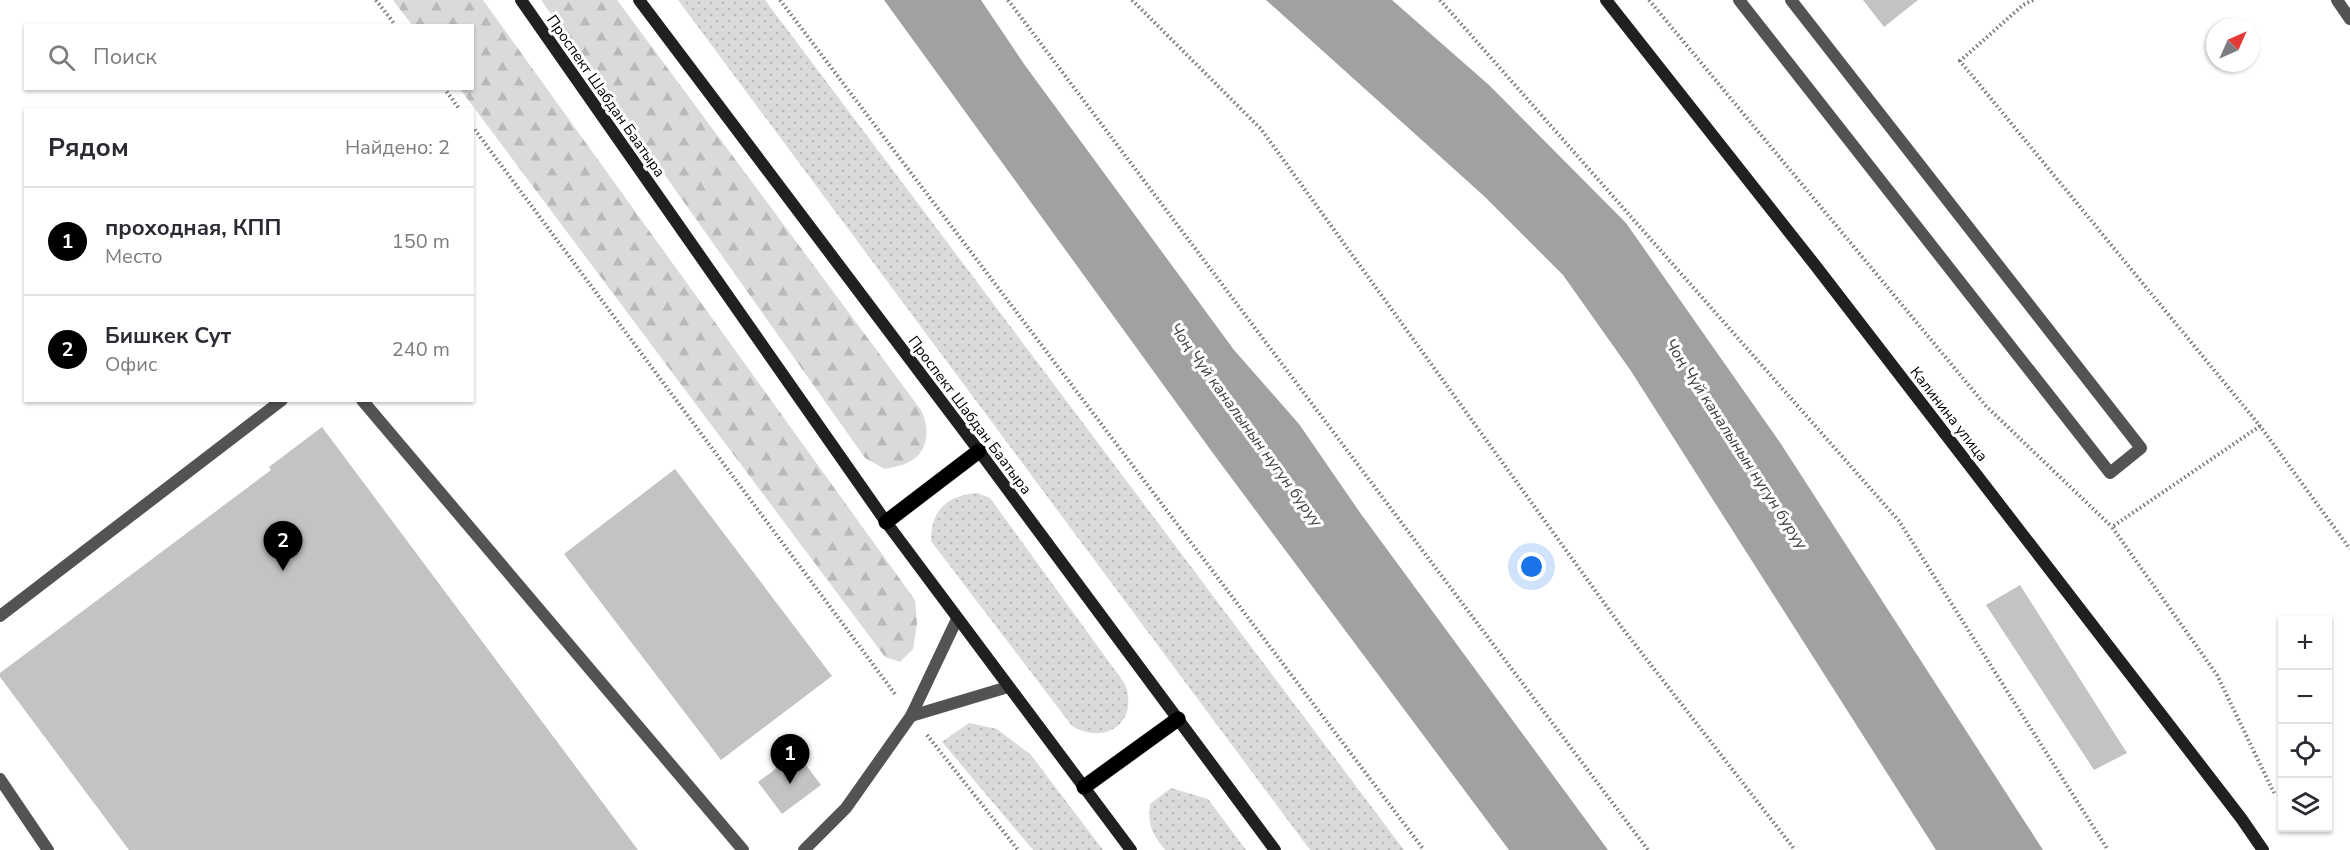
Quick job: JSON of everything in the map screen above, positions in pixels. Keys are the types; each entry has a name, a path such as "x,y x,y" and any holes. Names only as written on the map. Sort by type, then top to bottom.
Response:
{"main road":[{"name":"Проспект Шабдан Баатыра","path":"521,0 886,522 1131,850"},
{"name":"Проспект Шабдан Баатыра","path":"639,0 979,451 1275,850"},
{"name":"Калинина улица","path":"1606,0 1830,284 2241,818 2263,850"},
{"path":"886,522 979,451"},
{"path":"1084,787 1178,719"}],"street":[{"path":"1739,0 2109,473 2141,448 1791,0"},
{"path":"2337,0 2350,20"},
{"path":"0,616 279,402"},
{"path":"364,402 743,850"},
{"path":"804,850 846,808 911,716 957,619"},
{"path":"911,716 1008,687"},
{"path":"0,779 48,850"}],"path":[{"path":"376,0 394,24"},
{"path":"780,0 1424,850"},
{"path":"1008,0 1648,850"},
{"path":"1132,0 1261,129 1623,629 1795,850"},
{"path":"1440,0 1899,521 2108,850"},
{"path":"1649,0 1986,406 2112,527 2217,675 2274,793"},
{"path":"2033,0 2023,5 1960,60 2260,426 2350,549"},
{"path":"445,90 459,108"},
{"path":"474,129 911,716 1018,850"},
{"path":"2112,527 2260,426"}],"green space":[{"path":"393,0 483,0 915,600 917,624 913,649 900,662 885,657 461,90 474,90 474,24 411,24"},
{"path":"541,0 617,0 921,410 926,424 926,439 916,458 885,469 865,458"},
{"path":"678,0 765,0 1404,850 1310,850"},
{"path":"977,493 990,498 1125,684 1128,698 1127,709 1123,719 1116,727 1107,732 1097,733 1072,726 931,541 934,520 943,506 957,497"},
{"path":"969,723 997,729 1031,755 1103,850 1033,850 942,742"},
{"path":"1171,788 1208,799 1246,850 1165,850 1152,828 1150,804"}],"water":[{"name":"Чоң Чүй каналынын нугун буруу","path":"884,0 981,0 1024,64 1234,350 1299,424 1361,514 1608,850 1509,850 1215,456"},
{"name":"Чоң Чүй каналынын нугун буруу","path":"1266,0 1392,0 1489,85 1626,223 1781,444 2043,850 1936,850 1631,371 1563,275 1484,196"}],"building":[{"path":"1863,0 1918,0 1884,27"},
{"path":"322,427 638,850 129,850 0,677 0,673 271,470 269,467"},
{"path":"675,469 832,676 721,760 564,554"},
{"path":"2020,585 2127,753 2094,770 1986,605"},
{"path":"797,753 821,785 782,814 758,782"}],"place":[{"name":"Бишкек Сут","path":"283,571"},
{"name":"проходная, КПП","path":"790,784"}]}
